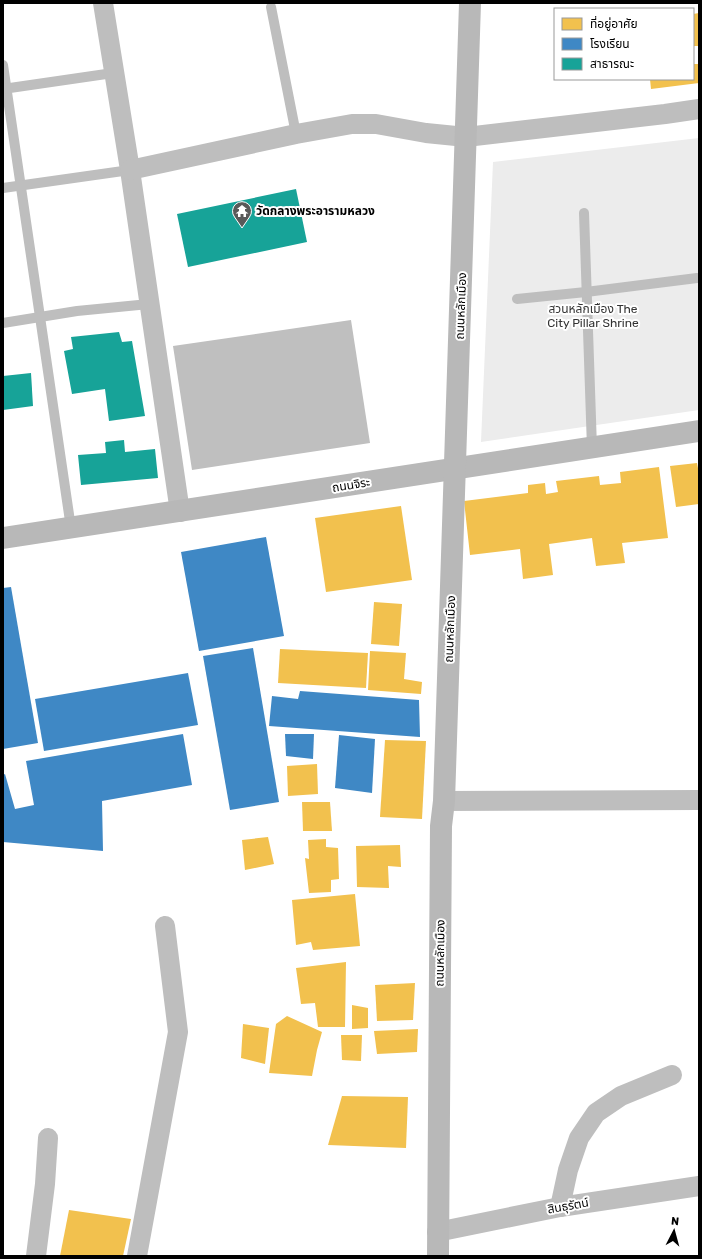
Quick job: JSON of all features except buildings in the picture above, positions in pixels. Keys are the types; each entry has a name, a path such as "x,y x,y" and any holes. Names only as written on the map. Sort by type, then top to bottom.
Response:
{"main road":[{"name":"ถนนหลักเมือง","path":"438,1256 441,826 444,801 456,469 470,3"},
{"name":"ถนนจิระ","path":"3,538 699,431"}],"street":[{"path":"102,3 130,170 180,512"},
{"path":"130,170 296,134 352,124 376,124 426,134 466,137 699,109"},
{"path":"444,801 699,800"},
{"path":"137,1256 178,1032 165,926"},
{"path":"560,1207 568,1170 580,1138 596,1113 621,1096 672,1075"},
{"path":"36,1256 45,1184 48,1138"},
{"name":"สินธุรัตน์","path":"437,1232 560,1207 699,1186"}],"lane":[{"path":"271,7 296,134"},
{"path":"3,65 5,89 21,186 71,528"},
{"path":"5,89 113,73"},
{"path":"3,188 130,170"},
{"path":"584,213 592,448"},
{"path":"517,299 696,278"},
{"path":"3,323 77,311 149,304"}],"green space":[{"name":"สวนหลักเมือง The City Pillar Shrine","path":"699,138 699,410 481,442 493,162"}],"shaded area":[{"path":"351,320 370,443 192,470 173,346"}],"place":[{"name":"วัดกลางพระอารามหลวง","path":"242,228"}]}
